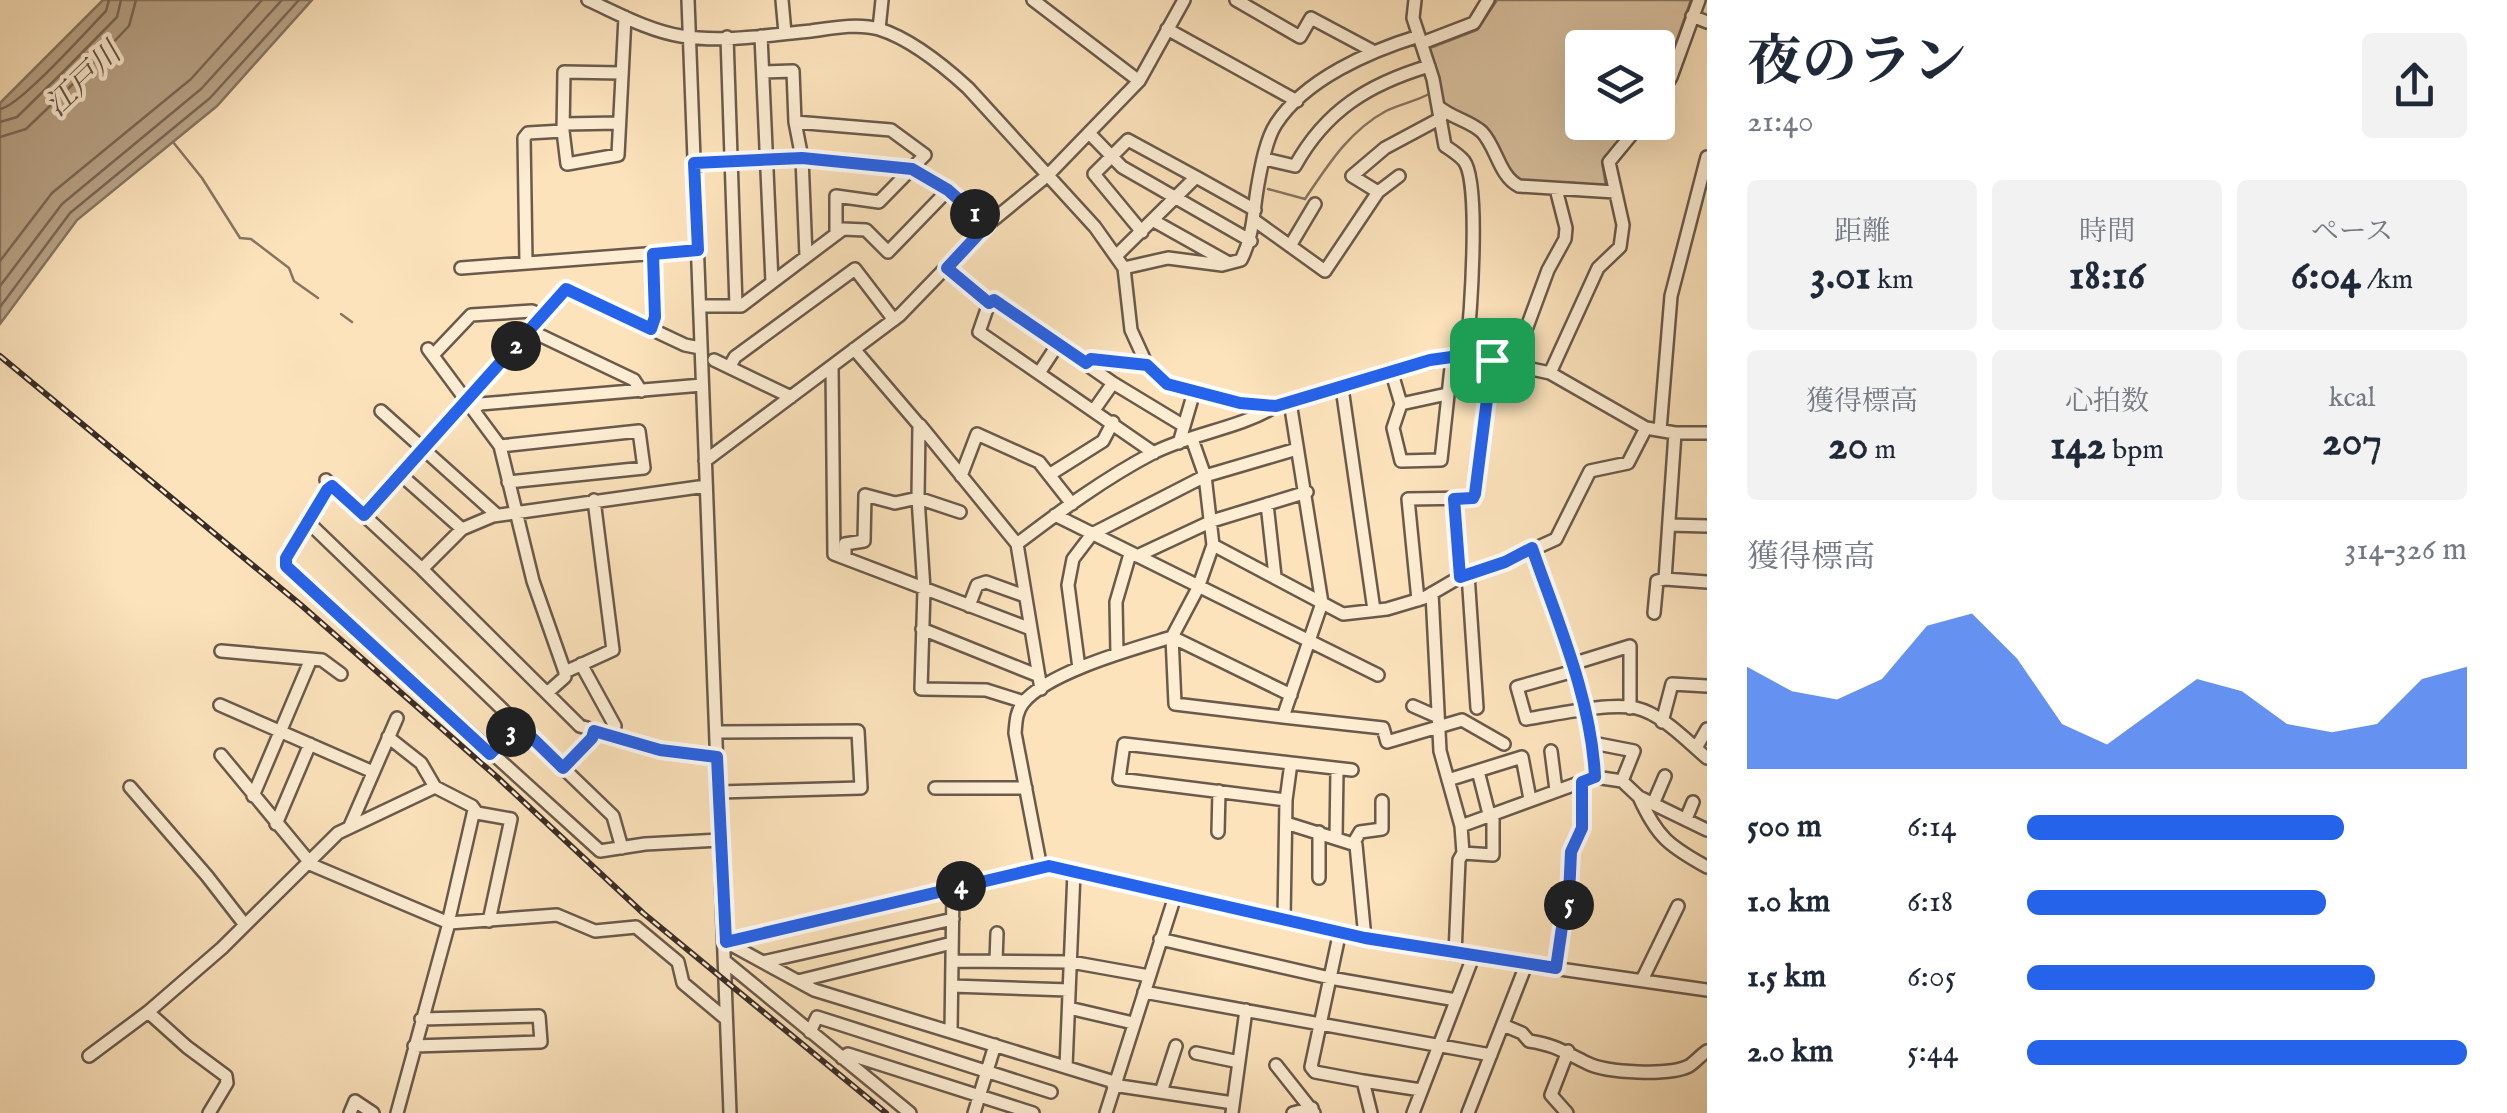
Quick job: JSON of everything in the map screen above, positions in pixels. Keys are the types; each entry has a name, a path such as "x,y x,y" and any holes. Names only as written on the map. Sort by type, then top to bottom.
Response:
{"street":[{"path":"588,0 689,36 761,36 841,27 879,29 946,68 1048,175 1116,256 1124,268 1132,330 1147,365 1167,384 1240,403 1276,406"},
{"path":"688,0 730,1113"},
{"path":"782,0 785,34"},
{"path":"879,29 882,0"},
{"path":"1033,0 1139,81"},
{"path":"705,461 894,320 987,225 1048,175 1139,81 1184,0"},
{"path":"1236,0 1300,37 1311,18 1371,50"},
{"path":"1415,0 1413,18 1429,66 1445,146 1465,162 1472,195 1474,284 1466,355"},
{"path":"1124,268 1168,258 1222,265 1241,260 1251,241 1274,126 1296,101 1371,50 1474,23 1488,0"},
{"path":"1675,63 1699,0"},
{"path":"620,72 564,72 567,164 618,155 625,16"},
{"path":"1692,16 1707,22"},
{"path":"1167,29 1296,101"},
{"path":"761,36 772,282"},
{"path":"727,37 736,306"},
{"path":"1265,158 1295,166 1310,138 1330,118 1389,78 1429,66"},
{"path":"763,72 793,72 806,256"},
{"path":"1440,113 1482,133 1510,182 1520,186 1615,192"},
{"path":"1378,192 1352,176 1385,148 1440,113"},
{"path":"795,122 891,130 924,155 879,202 836,196 836,234"},
{"path":"526,262 523,144 528,134 618,123"},
{"path":"1089,133 1122,168 1251,241"},
{"path":"1142,232 1094,174 1128,140 1254,215 1326,271 1378,192 1400,176"},
{"path":"1550,373 1598,268 1620,247 1623,225 1609,162 1627,140"},
{"path":"1213,545 1343,614 1418,600 1464,575 1556,538 1590,471 1628,463 1653,429 1671,296 1707,157"},
{"path":"694,163 802,158 912,169 948,190 987,225"},
{"path":"1116,256 1196,177"},
{"path":"1513,365 1548,270 1565,239 1556,189"},
{"path":"700,306 741,306 843,228 866,230 888,252 948,190"},
{"path":"1290,246 1316,204"},
{"path":"1693,208 1707,210"},
{"path":"1154,221 1229,263"},
{"path":"461,268 698,250"},
{"path":"651,329 655,317 653,254"},
{"path":"947,268 989,303"},
{"path":"730,366 736,357 856,270 894,320"},
{"path":"364,515 471,404 563,292 570,289 684,345 700,348"},
{"path":"1154,452 979,332 989,303 994,300 1112,383 1184,426"},
{"path":"542,316 532,311 471,315 431,352 500,446 545,620 565,672 565,677 547,694"},
{"path":"529,330 634,380 641,391"},
{"path":"1039,373 1058,344"},
{"path":"854,349 1017,544 1040,683"},
{"path":"1017,544 1054,515 1154,452 1255,418 1276,406 1430,360 1466,355 1550,373 1653,429 1675,434 1707,433"},
{"path":"1392,370 1401,404 1393,428 1400,461 1442,460 1452,358"},
{"path":"1086,363 1091,359 1147,365"},
{"path":"714,360 791,397"},
{"path":"1418,600 1408,499 1473,498 1492,360"},
{"path":"832,366 834,554 1031,630"},
{"path":"1094,410 1112,383"},
{"path":"471,404 702,384"},
{"path":"1342,388 1374,610"},
{"path":"1194,392 1184,426 1185,441 1205,476 1213,545 1198,588 1172,637 1175,704 1384,728 1386,742 1438,722 1462,720 1504,744"},
{"path":"1401,404 1448,394"},
{"path":"1283,717 1322,604 1290,402"},
{"path":"381,411 497,515"},
{"path":"1049,475 1103,441 1113,422"},
{"path":"919,424 918,498 924,589 921,689 986,690 1024,702"},
{"path":"500,446 639,431 644,468 508,482"},
{"path":"961,476 976,434 1039,462 1072,504"},
{"path":"1665,580 1675,434"},
{"path":"1079,668 1068,586 1073,559 1092,534 1205,476 1298,449"},
{"path":"401,476 462,529"},
{"path":"717,757 660,750 580,726 329,482 286,558 286,566 490,754 600,851 720,840"},
{"path":"422,569 462,529 497,515 706,486"},
{"path":"1117,654 1116,602 1134,555 1212,521 1306,492"},
{"path":"845,558 846,544 864,542 865,495 895,503 918,498 960,512"},
{"path":"1454,499 1477,708"},
{"path":"565,672 613,650 594,500"},
{"path":"1267,504 1274,576"},
{"path":"1054,515 1378,675"},
{"path":"308,522 613,816 622,848"},
{"path":"1669,526 1707,526"},
{"path":"1532,548 1587,710 1593,743 1582,828 1571,852 1568,917 1562,927 1556,968"},
{"path":"1654,613 1657,581 1707,582"},
{"path":"969,606 976,585 986,582 1026,596"},
{"path":"1432,593 1440,752 1460,826 1463,853 1459,860 1455,954"},
{"path":"922,629 1040,683"},
{"path":"1041,868 1015,732 1016,716 1040,683 1172,637 1291,695"},
{"path":"1630,708 1630,646 1517,687 1526,720 1587,710 1636,708 1662,722 1707,758"},
{"path":"221,651 322,660 341,674"},
{"path":"252,796 311,659"},
{"path":"581,664 615,726 612,736"},
{"path":"1662,722 1672,684 1707,686"},
{"path":"220,706 373,772"},
{"path":"1413,706 1438,722"},
{"path":"350,826 396,718"},
{"path":"490,754 519,725"},
{"path":"1696,748 1707,729"},
{"path":"563,768 594,731"},
{"path":"716,732 858,731 861,788 719,792"},
{"path":"388,737 421,764 436,787 477,813 512,819 489,921"},
{"path":"1593,743 1634,751 1622,781"},
{"path":"276,824 310,744"},
{"path":"1286,800 1119,779 1124,744 1352,770"},
{"path":"1550,751 1556,790"},
{"path":"221,755 308,861 449,923 557,915 595,931 636,927 678,962 683,983 726,1019"},
{"path":"1448,780 1522,758 1530,798"},
{"path":"1284,918 1286,800 1292,763"},
{"path":"1336,838 1338,770"},
{"path":"1463,853 1493,855 1493,817 1478,771"},
{"path":"1652,804 1665,776"},
{"path":"1460,826 1588,779 1622,781 1639,797 1707,830"},
{"path":"130,787 196,862 245,926"},
{"path":"89,1056 148,1012 350,826 436,787"},
{"path":"935,788 1026,788"},
{"path":"1218,832 1220,792"},
{"path":"1639,797 1652,826 1668,845 1707,866"},
{"path":"1353,844 1360,832 1382,829 1382,801"},
{"path":"1686,819 1693,802"},
{"path":"397,1113 449,923 474,810"},
{"path":"1286,823 1356,846 1365,938"},
{"path":"1319,832 1319,878"},
{"path":"726,942 1049,866 1365,938 1707,990"},
{"path":"1066,1067 1074,872"},
{"path":"951,1032 953,888"},
{"path":"1107,1113 1175,896"},
{"path":"1643,978 1678,906"},
{"path":"763,962 953,919"},
{"path":"1340,931 1311,1068 1314,1072 1421,1090"},
{"path":"996,961 997,933"},
{"path":"1160,939 1330,978 1456,1000"},
{"path":"726,942 814,990 1113,1084 1232,1108 1246,1010"},
{"path":"798,981 952,942"},
{"path":"1413,1113 1472,956"},
{"path":"952,961 1071,962 1149,976"},
{"path":"726,962 910,1113"},
{"path":"1468,1113 1526,965"},
{"path":"952,986 1070,990"},
{"path":"1144,992 1491,1055"},
{"path":"1069,1008 1134,1023"},
{"path":"148,1012 186,1048 226,1076 227,1083 209,1113"},
{"path":"414,1046 541,1042 539,1016 421,1019"},
{"path":"810,1032 818,1017 1052,1092"},
{"path":"479,1019 480,1043"},
{"path":"1503,1024 1522,1033 1529,1042 1553,1044 1604,1068 1671,1072 1690,1066 1707,1050"},
{"path":"974,1113 995,1045"},
{"path":"1161,1092 1176,1046"},
{"path":"1568,1052 1551,1095 1568,1113"},
{"path":"842,1058 848,1054 1032,1113"},
{"path":"1196,1054 1239,1062"},
{"path":"1276,1065 1313,1111"},
{"path":"1363,1081 1372,1113"},
{"path":"350,1113 355,1101 374,1113"},
{"path":"1294,1113 1313,1111"}],"shaded area":[{"path":"1497,0 1691,0 1675,46 1675,30 1565,30 1565,140 1619,140 1602,161 1606,186 1510,182 1481,124 1439,107 1430,48 1477,30"}],"water":[{"name":"江戸川","path":"103,0 312,0 217,106 77,220 0,324 0,103"}],"waterway":[{"path":"1268,189 1305,199 1361,128 1386,111 1431,93"},
{"path":"173,142 202,178 240,238 251,239 289,268 294,281 318,298"},
{"path":"341,314 352,322"}],"railway":[{"path":"0,356 301,605 497,777 643,913 886,1113"}],"route":[{"path":"802,158 912,169 948,190 987,225 947,268 989,303 994,300 1086,363 1091,359 1147,365 1167,384 1200,394 1276,406 1430,360 1466,355 1492,360 1475,494 1473,498 1454,499 1460,577 1532,548 1587,710 1593,743 1595,777 1582,782 1582,828 1571,852 1568,917 1562,927 1556,968 1365,938 1049,866 726,942 717,757 660,750 594,731 563,768 519,725 490,754 284,561 332,486 364,515 566,289 651,329 655,317 653,254 698,250 694,163 802,158"}]}
